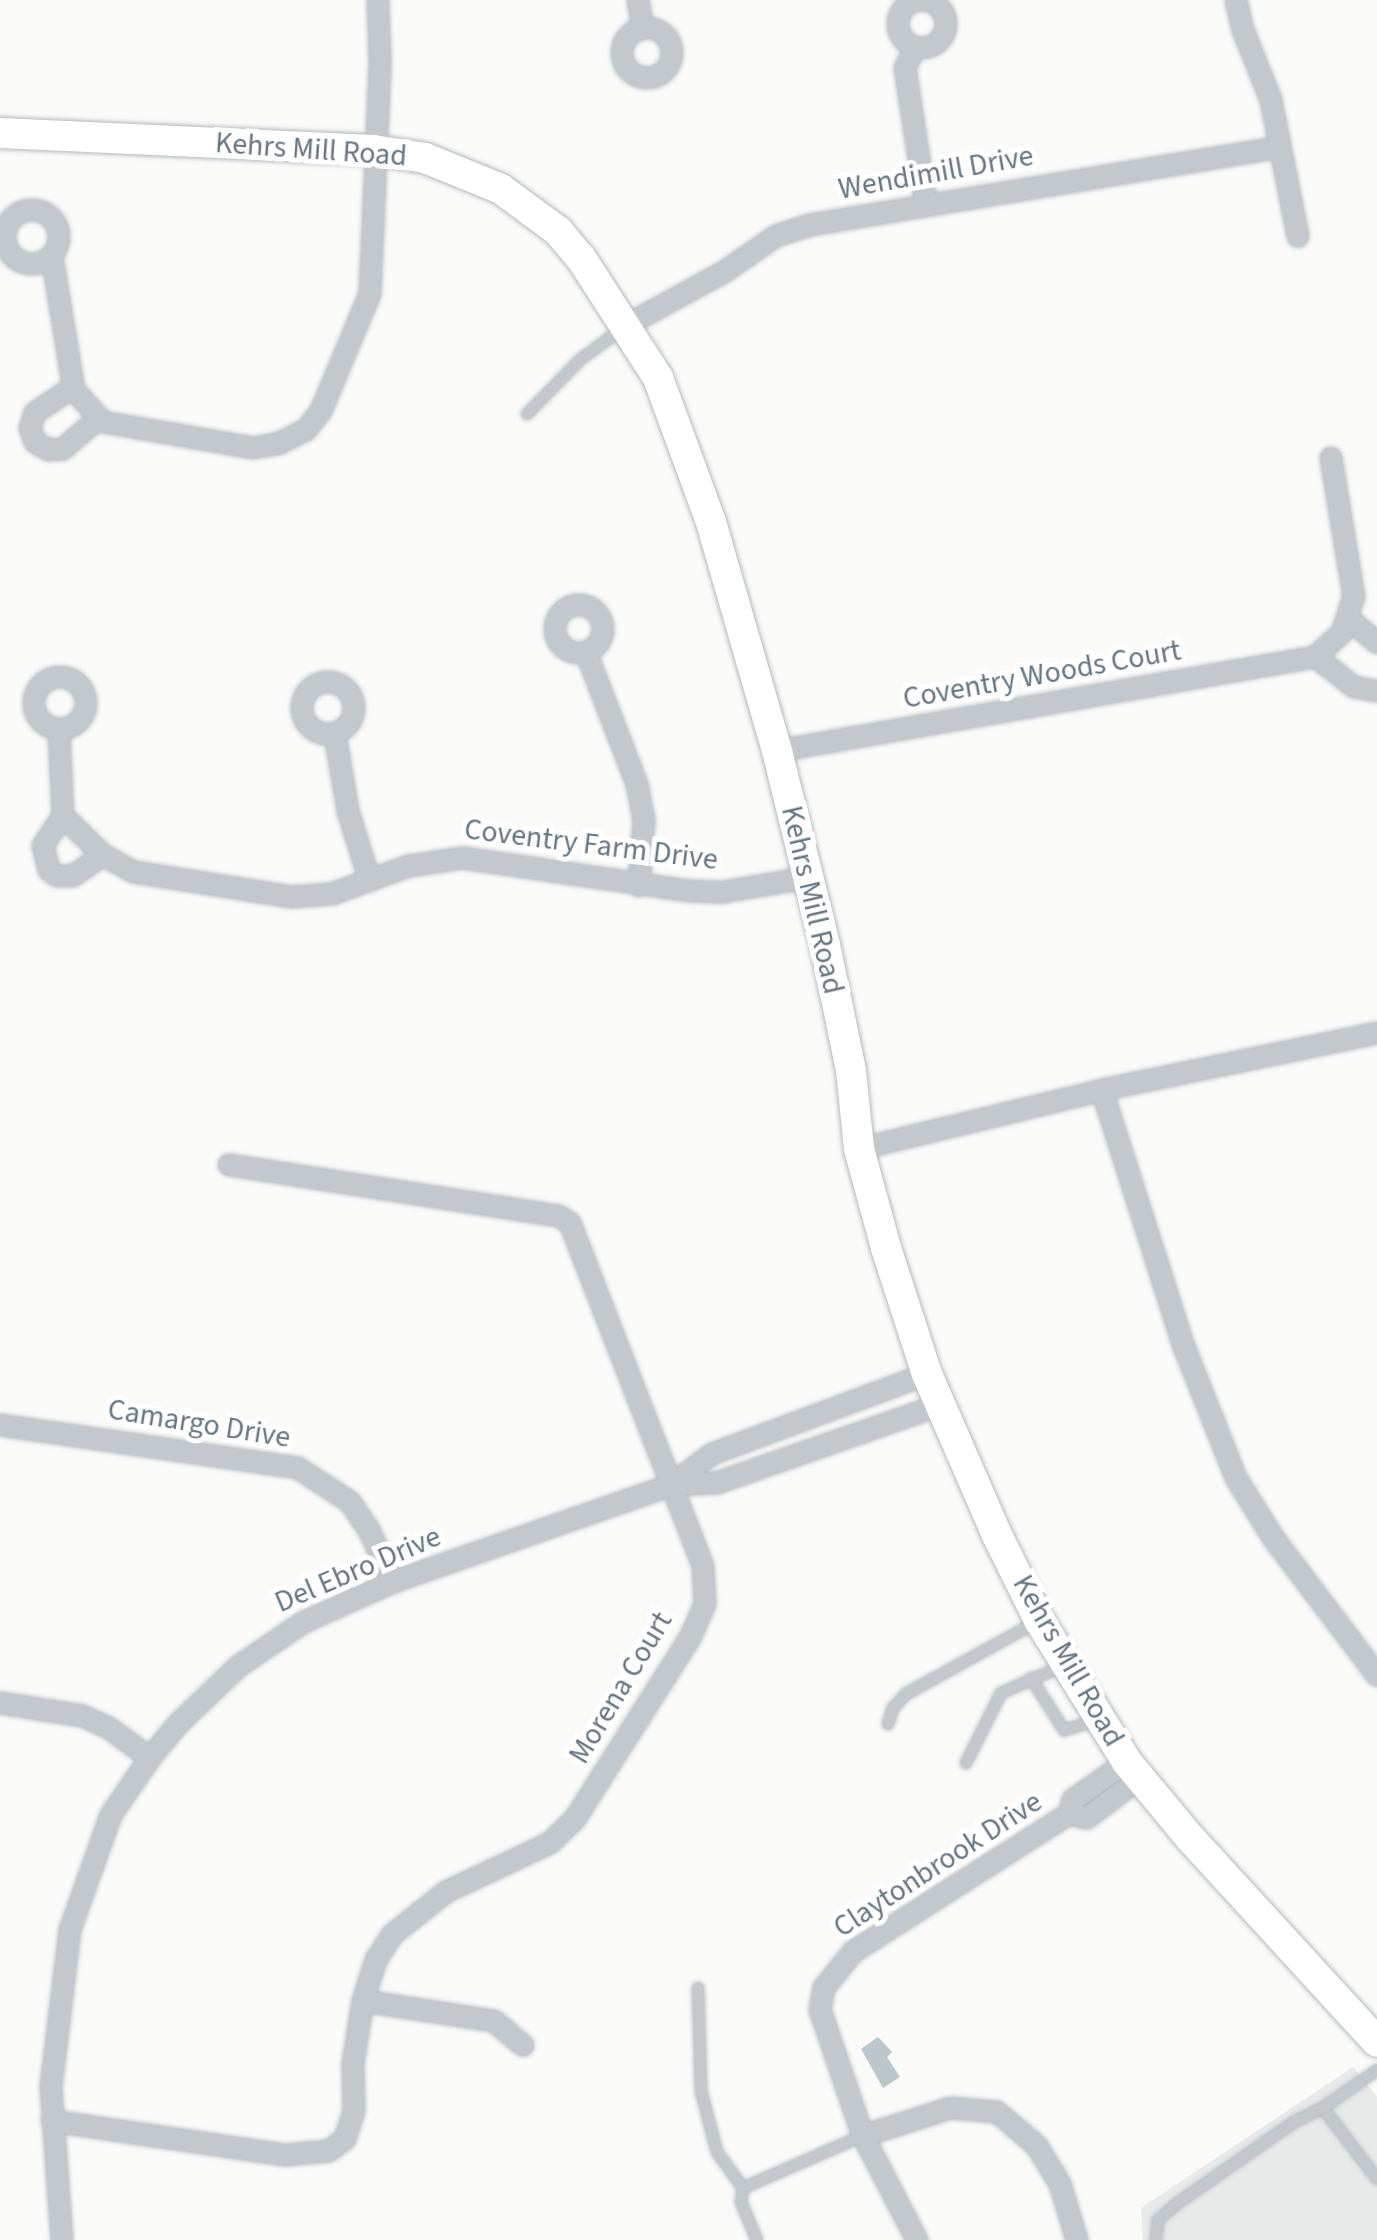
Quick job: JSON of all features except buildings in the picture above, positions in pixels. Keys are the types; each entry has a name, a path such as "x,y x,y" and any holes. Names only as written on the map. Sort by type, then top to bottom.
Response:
{"main road":[{"name":"Kehrs Mill Road","path":"0,133 373,150 446,165 514,198 570,245 627,325 658,378 688,453 778,751 851,1071 859,1149 927,1374 940,1404 1039,1620 1134,1770 1377,2042"}],"street":[{"path":"52,256 73,387 99,418 253,448 280,443 306,430 321,411 370,294 373,150 380,61 378,0"},
{"path":"638,0 642,28"},
{"path":"1236,0 1243,30 1272,100 1298,236"},
{"path":"915,47 905,68 926,204"},
{"name":"Wendimill Drive","path":"627,325 724,272 776,236 926,204 1280,147"},
{"path":"73,387 35,413 30,428 35,442 48,450 63,448 99,418"},
{"path":"1331,458 1354,596 1350,620 1316,657 1354,687 1377,691"},
{"path":"1350,620 1377,643"},
{"path":"586,652 637,784 644,822 639,886"},
{"name":"Coventry Woods Court","path":"778,751 1316,657"},
{"path":"59,729 63,816 42,846 48,870 57,876 74,876 103,855"},
{"path":"334,734 348,811 370,882"},
{"name":"Coventry Farm Drive","path":"63,816 103,855 134,872 291,896 332,894 409,866 464,858 639,886 723,892 807,878"},
{"path":"859,1149 1102,1090 1377,1032"},
{"path":"1102,1090 1182,1344 1236,1478 1274,1539 1377,1676"},
{"name":"Morena Court","path":"52,2121 286,2155 329,2152 345,2138 351,2126 363,2001 376,1960 407,1918 468,1880 550,1842 574,1819 690,1638 705,1604 707,1584 570,1223 559,1216 229,1165"},
{"name":"Del Ebro Drive","path":"671,1485 712,1454 927,1374"},
{"name":"Del Ebro Drive","path":"62,2240 52,2121 52,2054 60,2022 70,1930 110,1814 150,1758 207,1694 270,1642 392,1582 671,1485 717,1482 940,1404"},
{"name":"Camargo Drive","path":"0,1425 298,1468 350,1502 370,1532 392,1582"},
{"path":"0,1703 83,1716 109,1728 150,1758"},
{"name":"Claytonbrook Drive","path":"917,2240 863,2136 820,2010 824,1988 853,1952 1069,1814 1087,1818 1134,1770"},
{"path":"363,2001 494,2021 523,2046"},
{"path":"863,2136 951,2108 997,2112 1037,2146 1060,2184 1078,2240"}],"lane":[{"path":"526,414 581,358 627,325"},
{"path":"888,1724 893,1708 906,1694 1039,1620"},
{"path":"966,1763 993,1702 1001,1693 1065,1665"},
{"path":"1032,1678 1064,1730 1100,1719"},
{"path":"698,1988 701,2091 717,2152 743,2188 742,2202 757,2240"},
{"path":"1156,2240 1158,2220 1175,2205 1377,2070"},
{"path":"1323,2108 1377,2179"},
{"path":"743,2188 863,2136"}],"shaded area":[{"path":"878,2037 892,2052 887,2057 900,2077 883,2088 861,2049"},
{"path":"1353,2067 1377,2097 1377,2240 1143,2240 1141,2208"}]}
